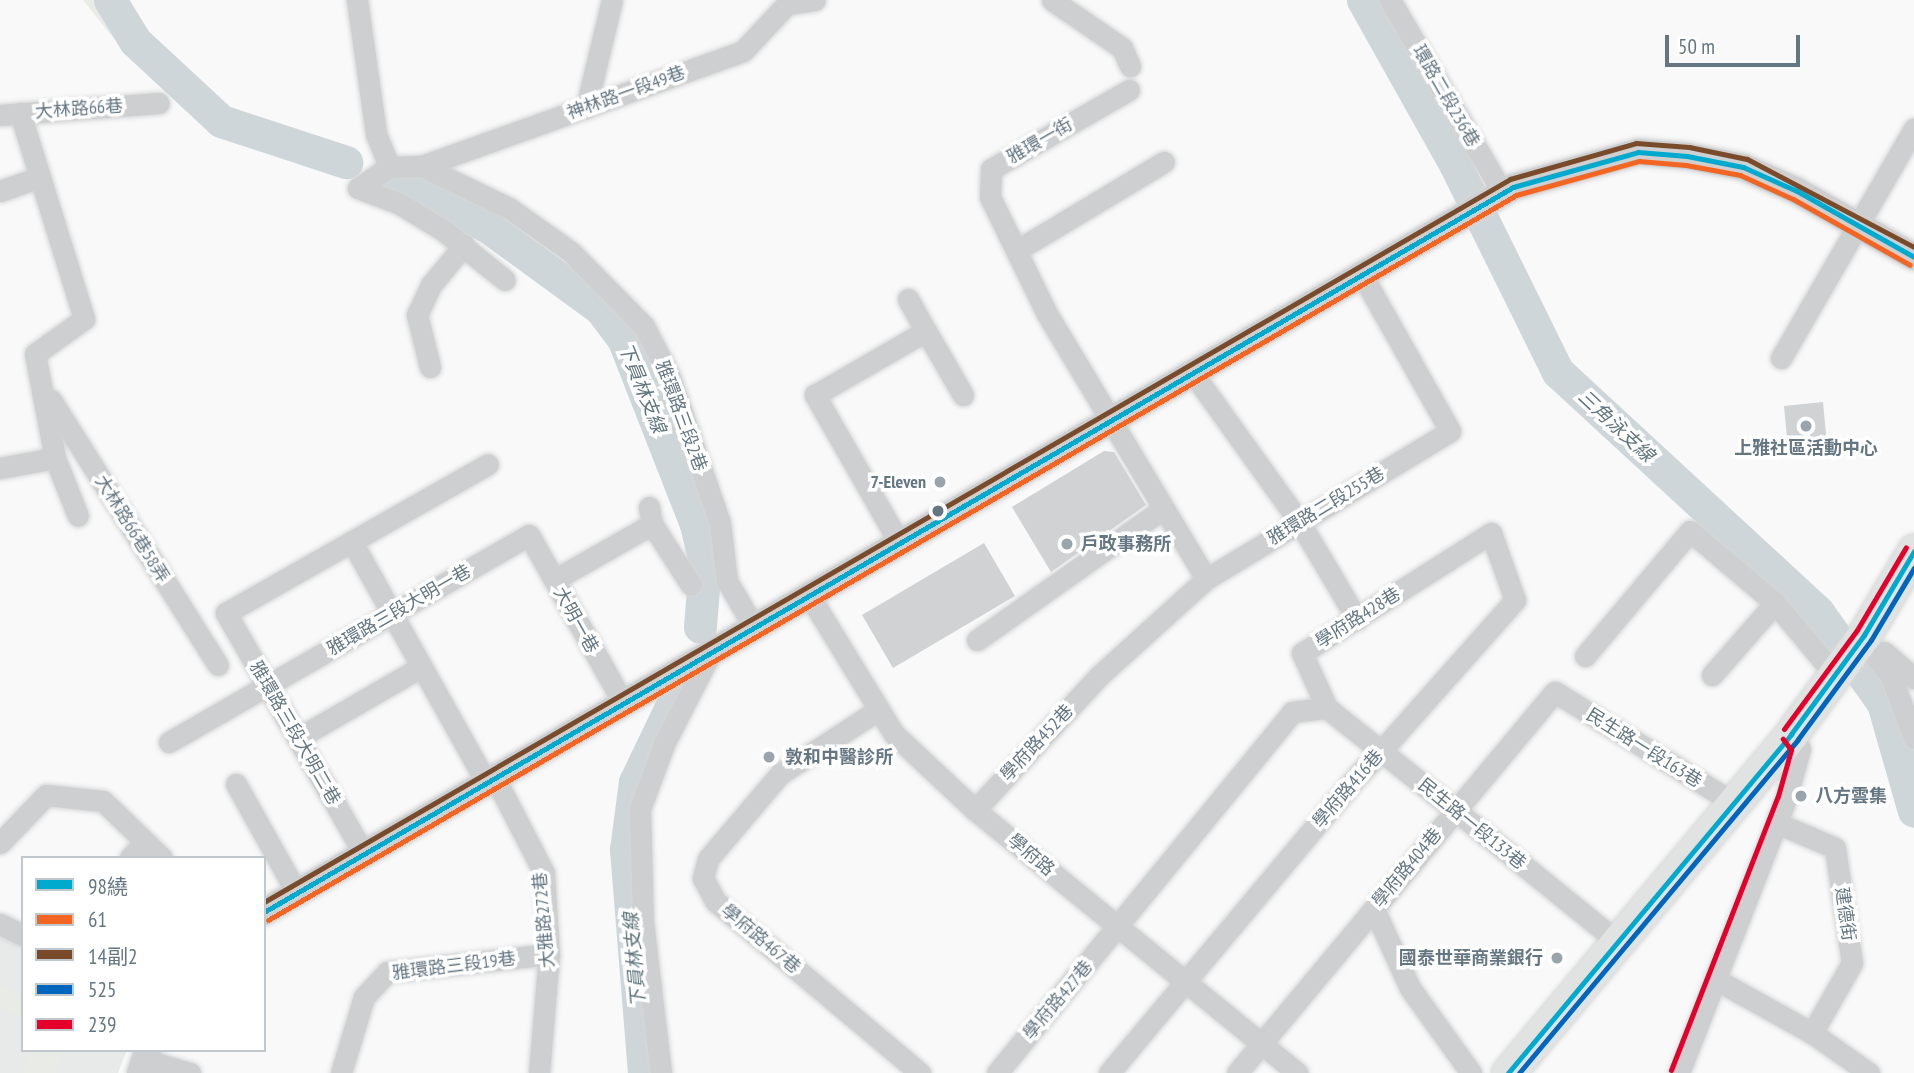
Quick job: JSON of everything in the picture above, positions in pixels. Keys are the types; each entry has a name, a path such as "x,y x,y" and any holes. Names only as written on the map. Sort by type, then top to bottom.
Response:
{"main road":[{"path":"1508,1073 1791,734 1862,637 1914,551"}],"street":[{"path":"357,0 376,134 389,167 358,188 400,204 464,245 505,279"},
{"path":"586,107 612,0"},
{"name":"神林路一段49巷","path":"422,166 743,51 787,2 815,0"},
{"path":"1052,0 1122,48 1130,66"},
{"name":"環路二段236巷","path":"1390,0 1498,194"},
{"name":"雅環一街","path":"1109,421 1047,314 1019,248 990,197 990,169 1129,90"},
{"name":"大林路66巷","path":"10,114 159,103"},
{"name":"大林路66巷58弄","path":"10,114 40,177 84,319 35,354 47,394 55,457 78,516"},
{"path":"1781,358 1914,129"},
{"path":"266,911 709,656 1498,194 1637,152 1687,156 1743,167 1914,257"},
{"path":"1019,248 1164,162"},
{"name":"雅環路三段2巷","path":"389,167 422,166 509,208 571,252 644,326 669,375 720,523 727,581 755,629"},
{"path":"0,191 40,177"},
{"path":"430,368 418,315 431,285 464,245"},
{"name":"雅環路二段255巷","path":"1206,579 1450,431 1361,273"},
{"path":"908,299 963,395"},
{"path":"900,544 815,396 926,331"},
{"path":"1192,372 1300,523 1357,619"},
{"name":"大林路66巷58弄","path":"47,394 218,665"},
{"path":"1109,421 1206,579"},
{"path":"0,468 55,457"},
{"path":"488,464 352,542 421,667 491,781"},
{"path":"978,640 1163,509"},
{"path":"554,580 650,516 691,585"},
{"path":"1585,656 1690,531 1775,603 1835,675"},
{"name":"學府路428巷","path":"1326,708 1302,653 1491,533 1515,600"},
{"name":"大明一巷","path":"529,535 554,580 634,698"},
{"name":"雅環路三段大明一巷","path":"169,742 529,535"},
{"name":"雅環路三段大明二巷","path":"352,542 226,612 364,854"},
{"name":"學府路452巷","path":"975,810 1099,676 1206,579"},
{"name":"學府路","path":"810,597 894,734 975,810 1297,1073"},
{"name":"學府路416巷","path":"1110,1073 1381,751 1515,600"},
{"path":"1712,675 1775,603"},
{"path":"1862,637 1914,678"},
{"path":"1862,637 1891,676 1914,738"},
{"path":"661,1073 643,923 640,809 664,744 709,656"},
{"path":"298,738 421,667"},
{"name":"民生路一段163巷","path":"1555,692 1734,803"},
{"name":"學府路404巷","path":"1237,1073 1555,692"},
{"path":"1118,928 1292,712 1326,708"},
{"name":"民生路一段133巷","path":"1326,708 1618,942"},
{"name":"學府路467巷","path":"878,710 780,774 708,859 703,878 715,901 920,1073"},
{"path":"1679,1073 1777,823 1800,749 1791,734"},
{"name":"大雅路272巷","path":"491,781 544,873 550,954 539,1073"},
{"path":"236,784 297,893"},
{"path":"0,843 46,795 103,801 160,856"},
{"name":"建德街","path":"1777,823 1835,848 1852,963 1812,1033"},
{"path":"132,856 145,842"},
{"path":"1374,909 1410,988 1471,1073"},
{"path":"0,924 21,933"},
{"name":"學府路427巷","path":"997,1073 1118,928"},
{"name":"雅環路三段19巷","path":"341,1073 364,997 387,972 550,954"},
{"path":"1715,979 1812,1033 1869,1073"},
{"path":"145,1061 190,1073"}],"shaded area":[{"path":"83,0 100,0 144,70 131,60"},
{"path":"0,932 21,941 21,1052 126,1052 118,1073 0,1073"},
{"path":"0,986 21,993 21,1018 0,1008"},
{"path":"29,1052 61,1052 55,1073 23,1073"}],"building":[{"name":"上雅社區活動中心","path":"1823,402 1827,445 1788,449 1784,406"},
{"name":"戶政事務所","path":"1104,451 1114,452 1146,505 1051,572 1012,507"},
{"path":"984,543 1015,596 893,668 862,615"}],"waterway":[{"name":"下員林支線","path":"110,0 135,41 221,121 346,162"},
{"name":"三角泳支線","path":"1363,0 1456,166 1558,372 1818,612 1883,703 1914,811"},
{"name":"下員林支線","path":"393,181 487,226 600,308 623,338 696,524 705,563 700,627"},
{"name":"下員林支線","path":"644,1073 626,850 635,782 679,690"}],"transit line":[{"name":"14副2","path":"266,901 1510,179 1636,143 1689,147 1747,159 1914,247"},
{"name":"98繞","path":"266,911 1513,187 1638,152 1687,156 1743,167 1797,191 1914,257"},
{"name":"61","path":"268,920 1516,195 1639,161 1686,165 1740,175 1793,199 1910,265"},
{"name":"239","path":"1784,729 1857,630 1906,547"},
{"name":"98繞","path":"1508,1073 1791,734 1864,635 1914,551"},
{"name":"525","path":"1519,1073 1798,739 1871,640 1914,568"},
{"name":"239","path":"1671,1070 1778,796 1791,750 1783,739"}],"place":[{"name":"上雅社區活動中心","path":"1806,426"},
{"name":"7-Eleven","path":"940,482"},
{"name":"戶政事務所","path":"1067,544"},
{"name":"敦和中醫診所","path":"769,757"},
{"name":"八方雲集","path":"1801,796"},
{"name":"國泰世華商業銀行","path":"1557,958"}]}
